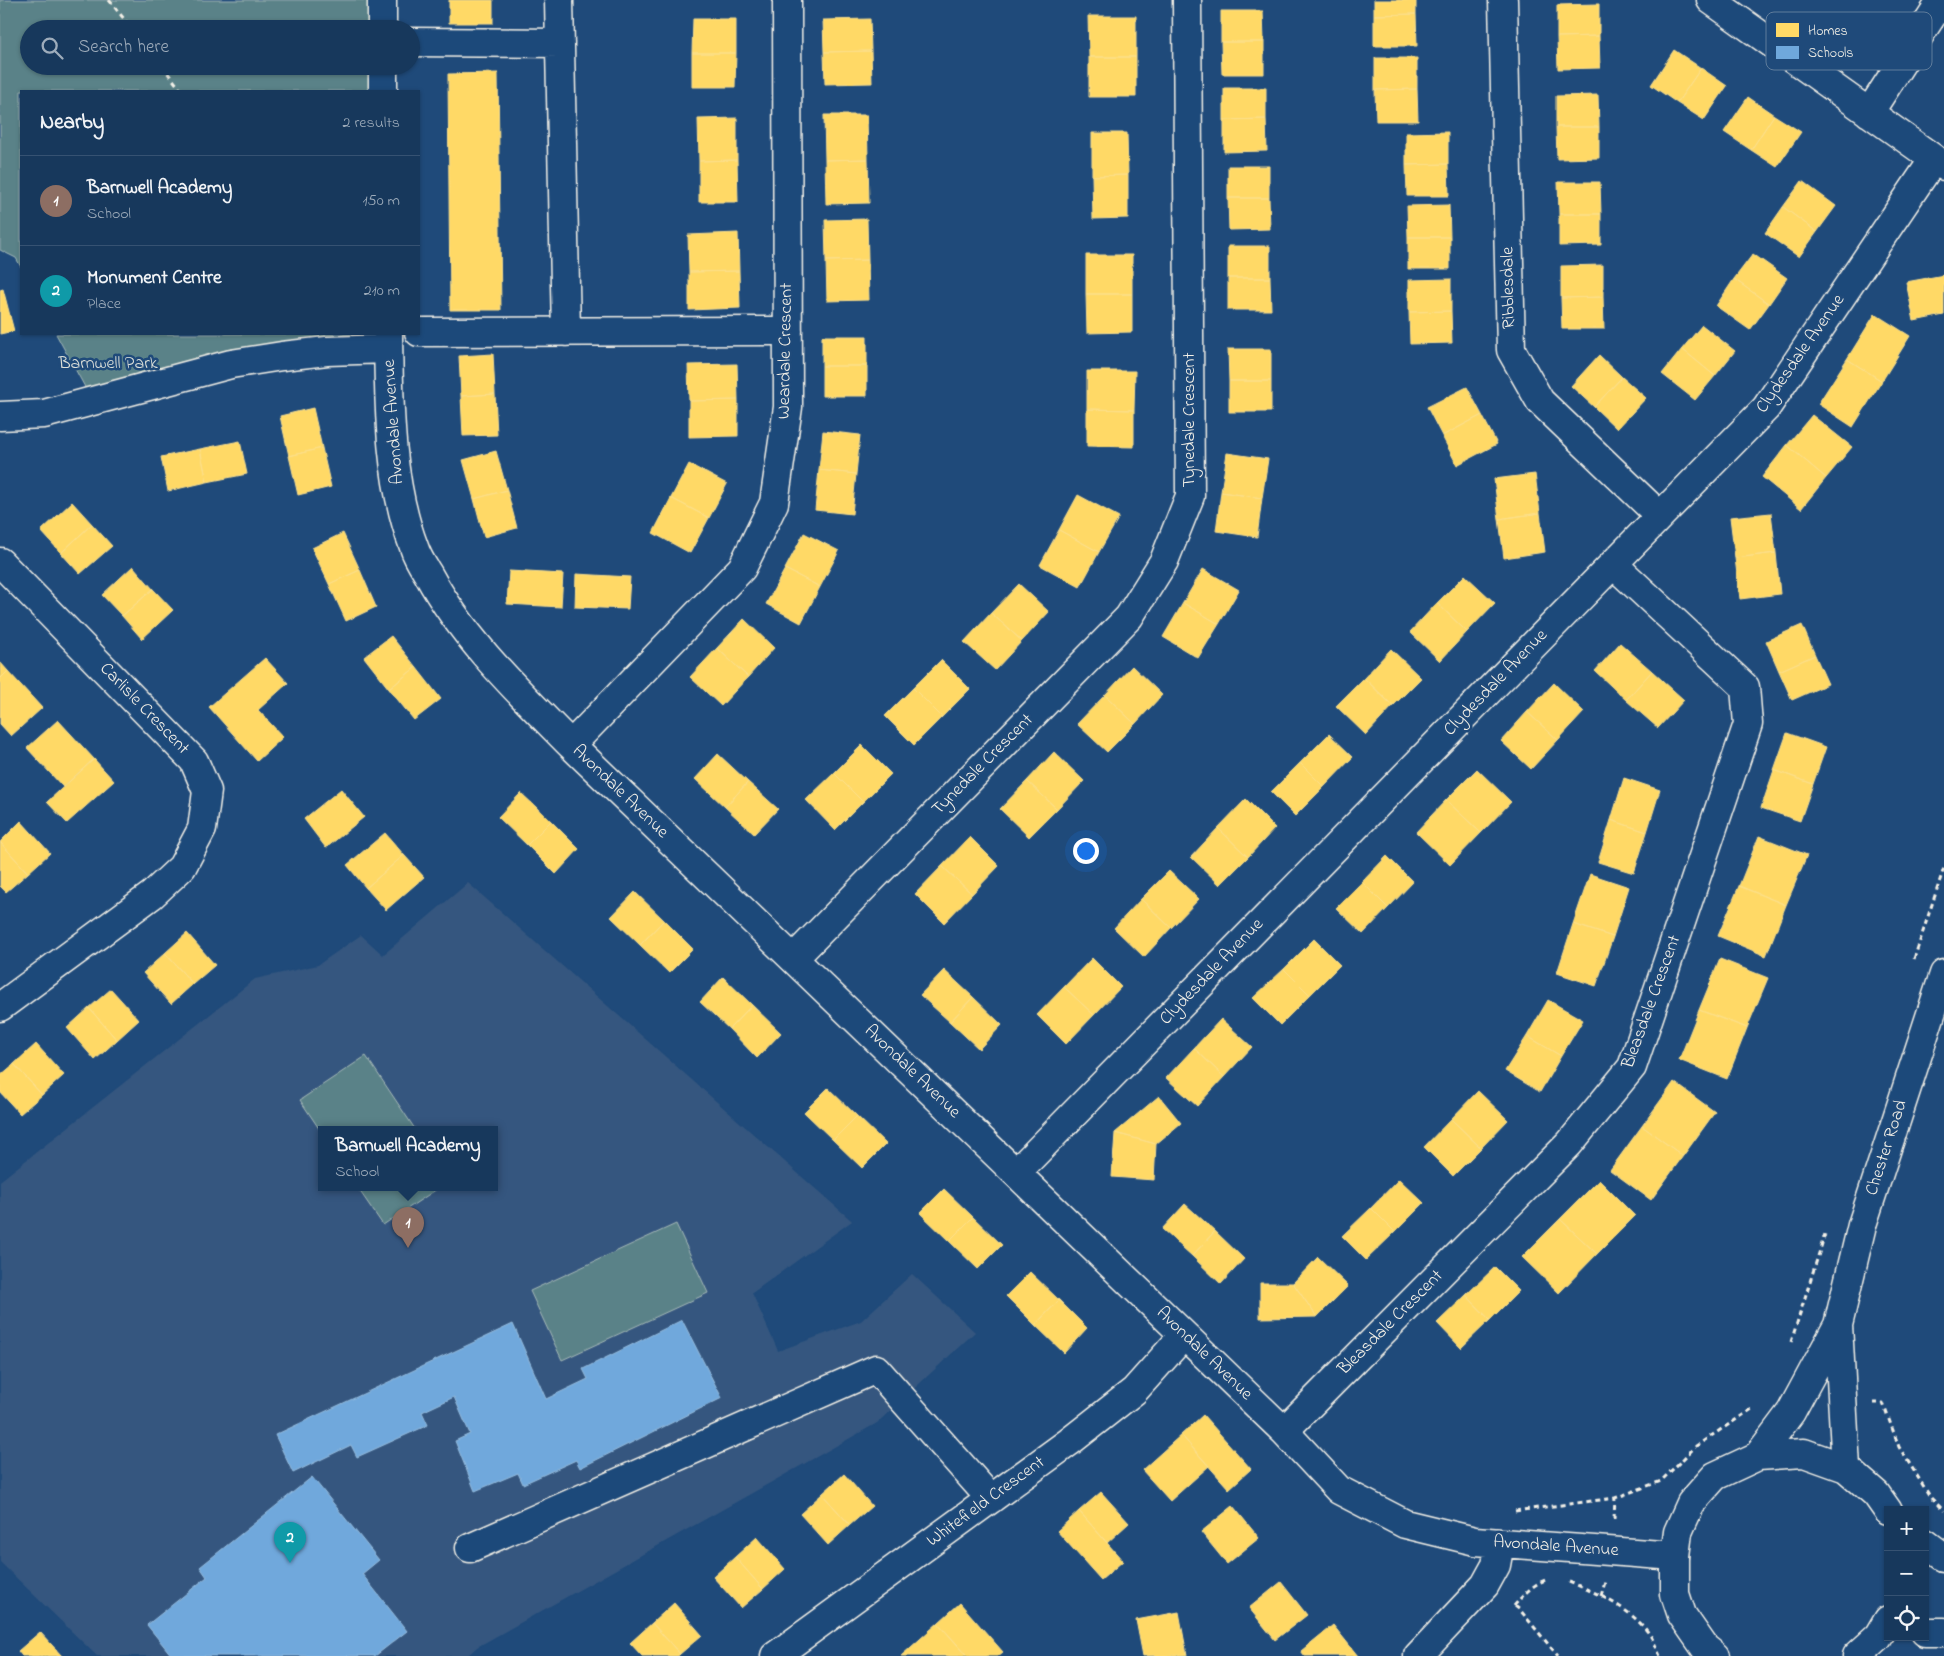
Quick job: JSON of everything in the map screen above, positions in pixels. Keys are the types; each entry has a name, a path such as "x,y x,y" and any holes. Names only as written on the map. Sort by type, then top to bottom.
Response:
{"street":[{"path":"382,0 382,20"},
{"path":"559,0 566,332"},
{"name":"Weardale Crescent","path":"571,745 742,568 774,503 788,407 787,0"},
{"name":"Tynedale Crescent","path":"794,958 1129,617 1164,561 1190,496 1187,0"},
{"name":"Ribblesdale","path":"1504,0 1511,350 1540,401 1660,516"},
{"path":"1711,0 1766,39"},
{"path":"1932,15 1942,0"},
{"path":"420,42 560,43"},
{"path":"1809,70 1939,162"},
{"path":"1869,113 1897,70"},
{"path":"383,75 383,90"},
{"name":"Clydesdale Avenue","path":"1016,1173 1766,408 1939,162"},
{"path":"420,332 788,331"},
{"path":"0,416 44,414 231,364 388,341"},
{"name":"Avondale Avenue","path":"388,341 390,419 398,488 414,548 442,600 492,665 571,745 1284,1431 1339,1490 1405,1524 1475,1541 1674,1556"},
{"name":"Carlisle Crescent","path":"0,562 194,761 207,791 202,829 182,867 152,895 0,1007"},
{"name":"Bleasdale Crescent","path":"1284,1431 1569,1144 1632,1068 1748,724 1745,687 1613,564"},
{"name":"Chester Road","path":"1838,1326 1862,1226 1944,974"},
{"path":"1838,1326 1846,1468"},
{"path":"1758,1456 1791,1412 1838,1326"},
{"name":"Whitefield Crescent","path":"775,1656 991,1499 1134,1391 1184,1335"},
{"path":"470,1548 876,1369 991,1499"},
{"path":"1708,1653 1682,1615 1674,1594 1674,1556 1678,1532 1691,1503 1715,1476 1758,1456 1804,1453 1846,1468 1876,1494 1884,1506"},
{"path":"1418,1656 1486,1585 1496,1565 1500,1543"},
{"path":"1929,1546 1944,1556"},
{"path":"1857,1656 1884,1631"},
{"path":"1929,1632 1944,1632"}],"path":[{"path":"109,0 125,20"},
{"path":"169,75 181,90"},
{"path":"1914,961 1944,868"},
{"path":"1789,1349 1826,1229"},
{"path":"1842,1403 1883,1403 1899,1447 1931,1498 1944,1511"},
{"path":"1508,1514 1516,1510 1615,1498 1661,1481 1696,1446 1759,1404"},
{"path":"1514,1606 1526,1591 1538,1582 1552,1578"},
{"path":"1561,1580 1601,1596 1634,1617 1651,1636 1660,1656"},
{"path":"1486,1585 1520,1610 1558,1656"}],"shaded area":[{"path":"468,883 852,1221 752,1293 778,1351 861,1321 912,1274 975,1332 877,1423 477,1647 467,1656 97,1656 0,1562 0,1181 255,979 318,965 361,935 383,955"}],"green space":[{"path":"0,0 382,0 382,20 20,20 20,75 383,75 383,90 20,90 20,265 16,258 0,250"},
{"name":"Barnwell Park","path":"57,335 384,335 92,400"},
{"path":"366,1056 413,1126 318,1127 300,1100"},
{"path":"360,1191 434,1191 383,1225"},
{"path":"676,1224 708,1293 562,1360 530,1291"}],"building: Homes":[{"path":"449,0 493,0 493,23 449,23"},
{"path":"1374,0 1416,0 1416,14 1374,15"},
{"path":"1599,4 1599,36 1557,37 1557,5"},
{"path":"1221,11 1263,11 1264,42 1221,42"},
{"path":"1416,14 1417,46 1374,46 1374,15"},
{"path":"1088,16 1136,16 1136,57 1089,57"},
{"path":"693,19 736,19 736,53 692,53"},
{"path":"870,19 871,51 824,52 823,20"},
{"path":"1599,36 1600,68 1558,69 1557,37"},
{"path":"1221,42 1264,42 1264,74 1222,74"},
{"path":"1674,50 1701,68 1677,103 1651,85"},
{"path":"871,51 872,83 825,84 824,52"},
{"path":"692,53 736,53 735,87 692,87"},
{"path":"1089,57 1136,57 1136,97 1089,97"},
{"path":"1375,58 1417,58 1417,89 1375,90"},
{"path":"1701,68 1727,86 1704,120 1677,103"},
{"path":"498,73 501,310 450,310 448,74"},
{"path":"1224,88 1266,88 1266,119 1224,120"},
{"path":"1417,89 1418,121 1376,121 1375,90"},
{"path":"1598,95 1599,127 1556,127 1556,96"},
{"path":"1748,97 1774,115 1751,150 1724,132"},
{"path":"824,115 867,115 868,159 825,160"},
{"path":"1774,115 1801,132 1777,167 1751,150"},
{"path":"737,118 737,160 699,161 698,119"},
{"path":"1266,119 1267,151 1224,152 1224,120"},
{"path":"1556,127 1599,127 1599,158 1557,159"},
{"path":"1448,132 1448,164 1406,165 1406,133"},
{"path":"1092,133 1127,133 1128,175 1092,176"},
{"path":"868,159 869,203 826,204 825,160"},
{"path":"737,160 738,202 699,202 699,161"},
{"path":"1448,164 1449,196 1407,196 1406,165"},
{"path":"1228,166 1269,166 1269,198 1228,198"},
{"path":"1128,175 1128,218 1093,219 1092,176"},
{"path":"1802,181 1836,206 1817,232 1783,207"},
{"path":"1558,182 1600,182 1601,214 1559,214"},
{"path":"1228,198 1269,198 1270,229 1229,230"},
{"path":"1449,205 1450,237 1408,237 1407,206"},
{"path":"1783,207 1817,232 1799,257 1765,233"},
{"path":"1559,214 1601,214 1601,245 1559,246"},
{"path":"867,219 868,260 826,261 825,220"},
{"path":"738,233 739,271 689,272 688,235"},
{"path":"1408,237 1450,237 1450,269 1408,269"},
{"path":"1228,246 1270,246 1270,278 1228,278"},
{"path":"1753,254 1787,278 1769,304 1734,279"},
{"path":"1086,255 1132,255 1132,294 1086,294"},
{"path":"868,260 869,300 827,301 826,261"},
{"path":"1603,265 1603,297 1561,298 1561,266"},
{"path":"739,271 740,308 689,310 689,272"},
{"path":"1944,275 1944,315 1914,321 1906,282"},
{"path":"1228,278 1270,278 1271,310 1228,310"},
{"path":"1451,279 1451,311 1409,312 1409,280"},
{"path":"1734,279 1769,304 1750,330 1716,306"},
{"path":"3,289 14,331 0,334 0,290"},
{"path":"1086,294 1132,294 1132,332 1087,333"},
{"path":"1603,297 1604,329 1562,329 1561,298"},
{"path":"1451,311 1452,343 1410,344 1409,312"},
{"path":"1875,314 1910,336 1882,381 1847,359"},
{"path":"1702,325 1735,351 1715,376 1682,349"},
{"path":"822,336 867,336 867,366 822,366"},
{"path":"1228,349 1271,349 1271,381 1229,381"},
{"path":"1682,349 1715,376 1695,400 1662,374"},
{"path":"493,354 495,394 461,396 459,356"},
{"path":"1599,355 1622,377 1594,407 1571,386"},
{"path":"1847,359 1882,381 1853,427 1818,404"},
{"path":"737,364 738,400 689,401 688,365"},
{"path":"822,366 867,366 867,396 822,396"},
{"path":"1087,371 1135,371 1134,410 1087,409"},
{"path":"1622,377 1646,398 1617,429 1594,407"},
{"path":"1229,381 1271,381 1271,412 1229,412"},
{"path":"1467,387 1482,415 1442,436 1427,407"},
{"path":"495,394 497,435 463,436 461,396"},
{"path":"738,400 738,436 689,437 689,401"},
{"path":"313,408 322,448 289,456 280,416"},
{"path":"1087,409 1134,410 1134,447 1087,446"},
{"path":"1482,415 1497,444 1457,465 1442,436"},
{"path":"1812,415 1852,447 1826,478 1787,445"},
{"path":"823,431 860,435 856,474 819,470"},
{"path":"240,441 247,474 207,482 200,449"},
{"path":"1787,445 1826,478 1801,509 1762,477"},
{"path":"322,448 331,487 298,495 289,456"},
{"path":"200,449 207,482 168,491 161,457"},
{"path":"496,451 507,490 474,499 463,460"},
{"path":"1227,453 1268,459 1262,498 1221,492"},
{"path":"689,464 727,484 709,518 671,498"},
{"path":"819,470 856,474 852,514 815,510"},
{"path":"1535,474 1540,513 1499,519 1494,479"},
{"path":"507,490 517,528 484,537 474,499"},
{"path":"1221,492 1262,498 1257,537 1216,531"},
{"path":"1078,495 1119,517 1099,552 1059,530"},
{"path":"671,498 709,518 690,553 653,533"},
{"path":"72,502 92,524 61,553 41,531"},
{"path":"1540,513 1545,552 1504,558 1499,519"},
{"path":"1771,513 1776,553 1735,558 1730,517"},
{"path":"92,524 112,546 80,574 61,553"},
{"path":"1059,530 1099,552 1080,587 1040,565"},
{"path":"343,533 360,570 329,584 312,548"},
{"path":"804,533 839,551 820,587 785,569"},
{"path":"1776,553 1780,594 1740,599 1735,558"},
{"path":"133,566 153,589 122,616 102,595"},
{"path":"785,569 820,587 801,623 766,604"},
{"path":"1203,569 1239,590 1219,624 1183,603"},
{"path":"360,570 376,607 346,621 329,584"},
{"path":"509,571 563,574 561,607 507,604"},
{"path":"576,574 630,577 628,609 575,607"},
{"path":"1465,575 1495,603 1467,632 1437,603"},
{"path":"1019,584 1049,612 1022,641 991,613"},
{"path":"153,589 173,610 142,639 122,616"},
{"path":"1183,603 1219,624 1198,658 1163,637"},
{"path":"1437,603 1467,632 1440,661 1410,632"},
{"path":"991,613 1022,641 995,670 964,642"},
{"path":"744,619 774,648 748,677 717,648"},
{"path":"1802,625 1815,655 1779,671 1766,641"},
{"path":"391,636 416,667 389,689 364,657"},
{"path":"1620,643 1652,671 1626,700 1595,671"},
{"path":"717,648 748,677 721,706 690,677"},
{"path":"1391,649 1421,678 1393,706 1364,678"},
{"path":"1815,655 1828,684 1792,700 1779,671"},
{"path":"265,658 288,683 258,710 283,737 257,761 209,707"},
{"path":"941,660 970,689 942,717 913,688"},
{"path":"0,662 8,671 0,679"},
{"path":"1132,666 1162,695 1135,724 1105,695"},
{"path":"416,667 441,699 414,720 389,689"},
{"path":"8,671 42,708 11,736 0,724 0,679"},
{"path":"1652,671 1684,700 1658,728 1626,700"},
{"path":"1364,678 1393,706 1366,735 1336,706"},
{"path":"1554,683 1584,712 1558,740 1527,712"},
{"path":"913,688 942,717 914,745 885,716"},
{"path":"1105,695 1135,724 1107,752 1077,724"},
{"path":"1527,712 1558,740 1531,769 1501,741"},
{"path":"58,720 94,759 63,787 27,748"},
{"path":"1787,733 1826,747 1813,784 1774,770"},
{"path":"1329,734 1353,757 1324,787 1300,763"},
{"path":"862,745 891,774 863,802 834,773"},
{"path":"1054,752 1084,781 1057,809 1027,781"},
{"path":"718,754 748,782 725,807 695,779"},
{"path":"94,759 114,781 67,823 47,802"},
{"path":"1300,763 1324,787 1295,816 1271,792"},
{"path":"1477,769 1511,802 1481,833 1446,800"},
{"path":"1774,770 1813,784 1800,821 1761,808"},
{"path":"834,773 863,802 835,830 806,800"},
{"path":"1624,778 1660,790 1647,832 1611,820"},
{"path":"1027,781 1057,809 1029,837 1000,809"},
{"path":"748,782 778,809 754,834 725,807"},
{"path":"341,789 364,817 326,848 304,819"},
{"path":"521,793 551,821 527,845 498,817"},
{"path":"1246,799 1275,828 1248,857 1218,828"},
{"path":"1446,800 1481,833 1450,865 1416,832"},
{"path":"1611,820 1647,832 1634,873 1598,862"},
{"path":"21,821 50,853 28,873 0,842"},
{"path":"551,821 579,849 556,874 527,845"},
{"path":"1218,828 1248,857 1220,885 1191,857"},
{"path":"385,833 404,855 366,888 347,865"},
{"path":"1759,836 1807,855 1786,905 1739,886"},
{"path":"970,837 999,866 972,894 942,866"},
{"path":"0,842 28,873 6,892 0,886"},
{"path":"404,855 424,877 386,910 366,888"},
{"path":"1387,856 1413,882 1388,908 1362,882"},
{"path":"942,866 972,894 944,923 915,894"},
{"path":"1169,871 1199,899 1171,928 1141,899"},
{"path":"1590,874 1629,887 1613,937 1573,924"},
{"path":"1362,882 1388,908 1363,934 1336,908"},
{"path":"1739,886 1786,905 1766,956 1718,936"},
{"path":"635,892 664,920 640,945 611,917"},
{"path":"1141,899 1171,928 1144,957 1114,928"},
{"path":"664,920 693,949 669,973 640,945"},
{"path":"1573,924 1613,937 1596,986 1557,973"},
{"path":"187,933 215,965 193,984 165,953"},
{"path":"1314,939 1340,965 1310,995 1284,969"},
{"path":"165,953 193,984 171,1004 143,973"},
{"path":"1092,958 1121,987 1094,1015 1064,987"},
{"path":"1720,959 1768,978 1747,1028 1699,1010"},
{"path":"1284,969 1310,995 1280,1025 1253,998"},
{"path":"944,970 973,997 950,1022 920,995"},
{"path":"723,977 752,1005 729,1029 700,1002"},
{"path":"1064,987 1094,1015 1066,1044 1037,1015"},
{"path":"111,989 139,1020 117,1040 89,1008"},
{"path":"973,997 1002,1025 979,1049 950,1022"},
{"path":"1548,1000 1583,1020 1561,1056 1527,1036"},
{"path":"752,1005 781,1033 757,1058 729,1029"},
{"path":"89,1008 117,1040 95,1060 67,1028"},
{"path":"1699,1010 1747,1028 1727,1079 1679,1060"},
{"path":"1221,1019 1252,1047 1224,1077 1194,1048"},
{"path":"1527,1036 1561,1056 1540,1092 1505,1071"},
{"path":"36,1044 64,1075 42,1095 14,1064"},
{"path":"1194,1048 1224,1077 1197,1106 1166,1078"},
{"path":"14,1064 42,1095 20,1114 0,1092 0,1076"},
{"path":"1674,1082 1715,1112 1683,1156 1642,1126"},
{"path":"828,1088 857,1116 833,1140 804,1112"},
{"path":"1478,1091 1508,1120 1481,1148 1451,1119"},
{"path":"1159,1096 1181,1123 1156,1144 1115,1133"},
{"path":"857,1116 886,1144 862,1168 833,1140"},
{"path":"1451,1119 1481,1148 1453,1176 1424,1147"},
{"path":"1642,1126 1683,1156 1651,1200 1610,1170"},
{"path":"1115,1133 1156,1144 1154,1180 1112,1177"},
{"path":"1399,1179 1424,1203 1395,1232 1371,1208"},
{"path":"1599,1180 1635,1216 1597,1254 1560,1219"},
{"path":"944,1189 973,1217 949,1241 920,1213"},
{"path":"1185,1204 1215,1231 1192,1256 1162,1229"},
{"path":"1371,1208 1395,1232 1366,1260 1342,1236"},
{"path":"973,1217 1002,1245 978,1269 949,1241"},
{"path":"1560,1219 1597,1254 1559,1293 1522,1257"},
{"path":"1215,1231 1244,1259 1221,1284 1192,1256"},
{"path":"1318,1257 1348,1286 1317,1317 1293,1283"},
{"path":"1495,1267 1519,1291 1490,1320 1466,1295"},
{"path":"1030,1272 1059,1300 1035,1325 1006,1296"},
{"path":"1260,1283 1293,1283 1317,1317 1260,1318"},
{"path":"1466,1295 1490,1320 1461,1348 1437,1323"},
{"path":"1059,1300 1087,1328 1064,1353 1035,1325"},
{"path":"1203,1415 1251,1469 1229,1489 1181,1435"},
{"path":"1181,1435 1209,1466 1170,1501 1142,1470"},
{"path":"844,1474 872,1506 850,1525 822,1494"},
{"path":"1101,1492 1129,1523 1107,1543 1079,1511"},
{"path":"822,1494 850,1525 828,1545 800,1514"},
{"path":"1233,1506 1259,1538 1227,1564 1201,1532"},
{"path":"1079,1511 1123,1561 1101,1580 1057,1531"},
{"path":"757,1537 785,1569 763,1589 735,1557"},
{"path":"735,1557 763,1589 741,1608 713,1577"},
{"path":"1281,1582 1307,1615 1275,1640 1249,1608"},
{"path":"674,1603 702,1635 680,1654 652,1623"},
{"path":"960,1603 1003,1652 998,1656 967,1656 938,1623"},
{"path":"1179,1612 1187,1655 1143,1656 1136,1620"},
{"path":"652,1623 680,1654 678,1656 642,1656 630,1643"},
{"path":"938,1623 966,1654 964,1656 901,1656"},
{"path":"1333,1625 1358,1656 1305,1656 1301,1651"},
{"path":"40,1632 62,1656 22,1656 18,1651"}],"building: Schools":[{"path":"682,1320 722,1398 580,1468 576,1460 523,1484 518,1473 475,1491 455,1441 470,1434 454,1397 422,1412 428,1425 357,1457 351,1445 293,1473 275,1435 513,1324 546,1399 588,1379 583,1369"},
{"path":"312,1477 379,1560 362,1574 407,1631 375,1656 172,1656 147,1625 207,1577 200,1567"}],"place":[{"name":"Barnwell Academy","path":"408,1248"},
{"name":"Monument Centre","path":"290,1563"}]}
